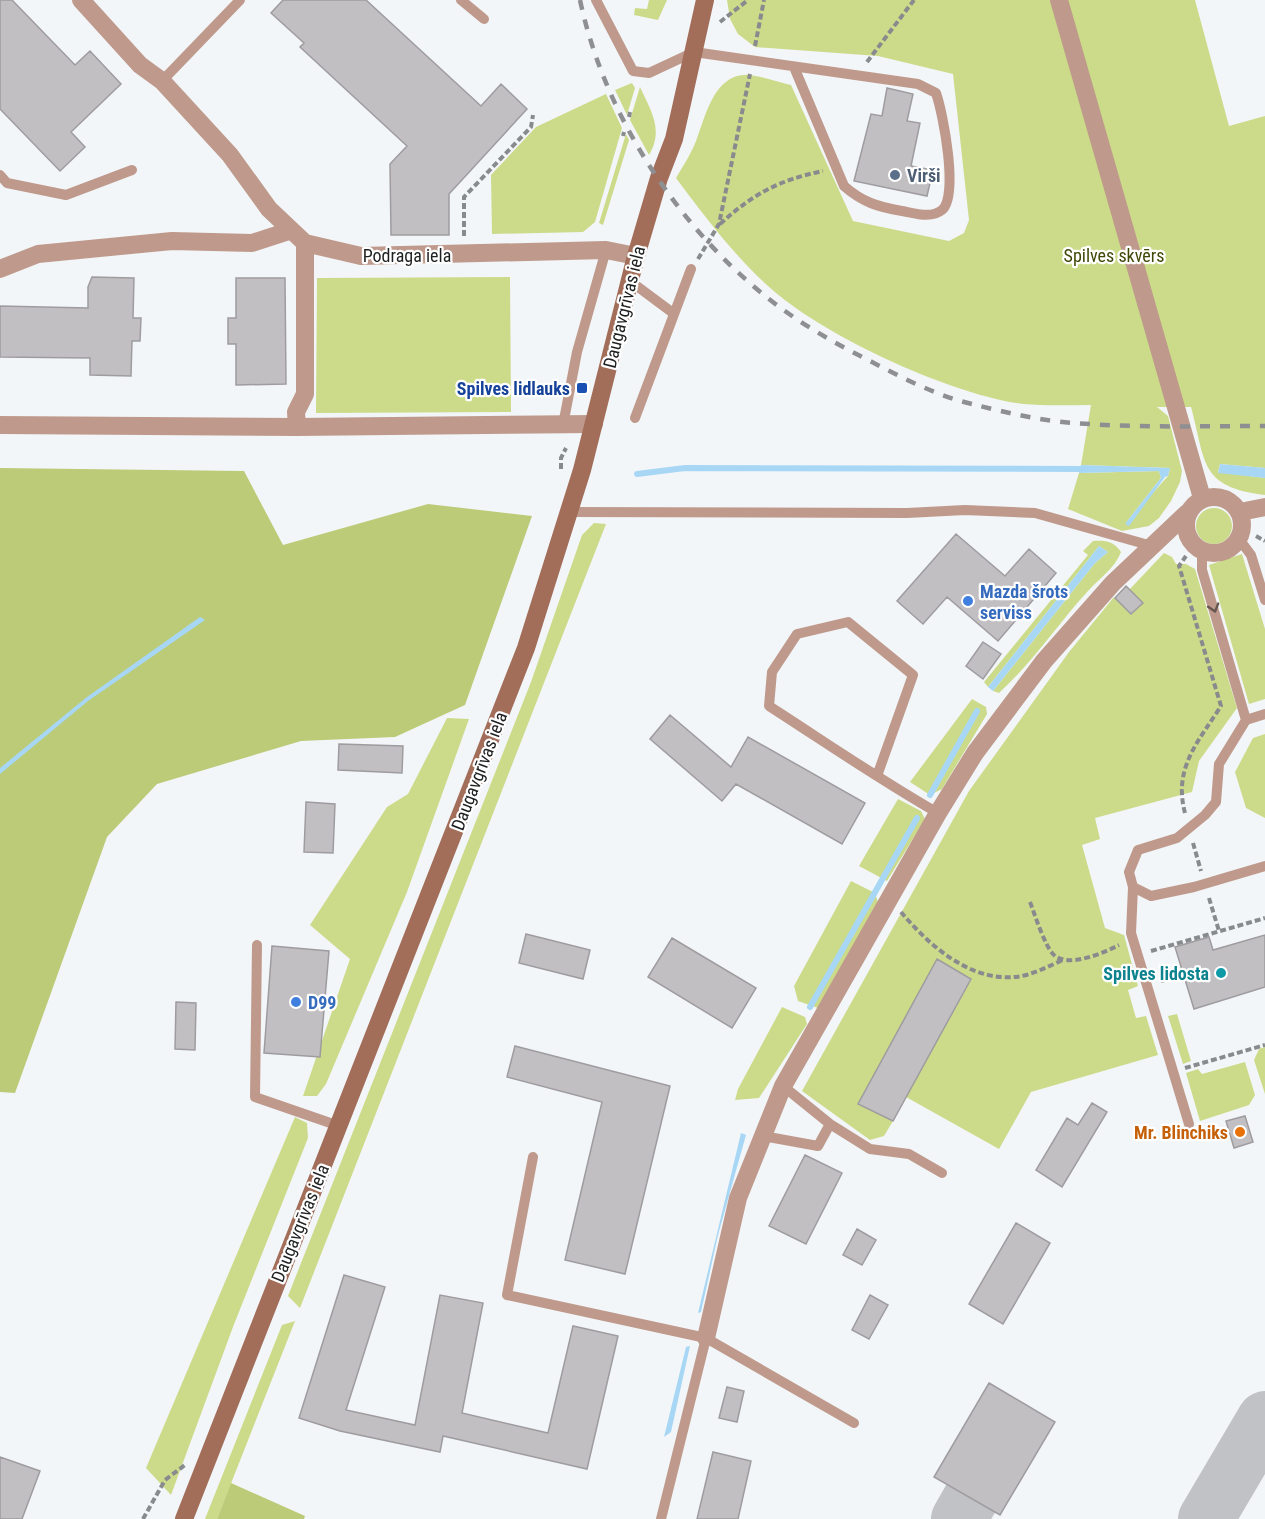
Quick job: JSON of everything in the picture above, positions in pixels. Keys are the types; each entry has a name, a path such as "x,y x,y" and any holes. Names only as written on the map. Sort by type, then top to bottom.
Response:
{"main road":[{"name":"Daugavgrīvas iela","path":"184,1519 522,659 570,512 636,256 658,178 674,139 705,0"}],"street":[{"name":"Podraga iela","path":"81,0 140,65 162,81 230,155 269,209 289,231 305,243 361,256 606,250 636,256"},
{"path":"1059,0 1202,498"},
{"path":"0,269 38,254 172,241 252,243 289,231"},
{"path":"297,427 297,412 305,394 305,243"},
{"path":"0,425 297,427 594,424"},
{"path":"706,1338 738,1198 783,1086 938,813 975,753 1044,661 1113,584 1202,498 1223,497 1233,503 1240,512 1243,526 1239,539 1221,552 1199,549 1186,531 1187,513"},
{"path":"1240,512 1265,507"}],"lane":[{"path":"162,81 240,0"},
{"path":"461,0 484,19"},
{"path":"596,0 633,71 649,73 693,52 918,84 936,93 947,150 949,200 941,211 926,216 876,206 859,199 844,186 794,67"},
{"path":"0,174 7,183 66,195 132,170"},
{"path":"562,425 577,352 606,250"},
{"path":"635,418 691,269"},
{"path":"630,281 673,313"},
{"path":"570,512 907,513 965,510 1035,513 1152,546"},
{"path":"1239,539 1251,555 1265,600"},
{"path":"1199,549 1202,570 1246,720"},
{"path":"877,776 913,675 848,622 797,634 772,672 769,706 877,776 938,813"},
{"path":"1190,1124 1133,938 1133,887 1129,872 1138,850 1177,838 1190,830 1216,802 1219,764 1246,720 1265,714"},
{"path":"1133,887 1151,896 1205,884 1265,866"},
{"path":"257,945 255,1097 339,1126"},
{"path":"783,1086 830,1124 870,1149 909,1155 942,1173"},
{"path":"763,1136 818,1146 830,1124"},
{"path":"533,1157 507,1295 706,1338 854,1423"},
{"path":"661,1519 706,1338"}],"path":[{"path":"719,224 764,0"},
{"path":"856,75 914,0"},
{"path":"464,255 464,197 531,127 533,115"},
{"path":"691,269 719,224 747,199 797,177 837,169"},
{"path":"1199,549 1179,566 1221,706 1187,758 1180,795 1219,931"},
{"path":"890,899 938,951 985,974 1016,978 1063,960 1089,958 1133,938"},
{"path":"1030,902 1053,954 1063,960"},
{"path":"1138,955 1265,918"},
{"path":"1174,1072 1265,1045"},
{"path":"143,1519 165,1480 193,1460"}],"green space":[{"path":"649,0 667,0 658,20 634,15 635,8 647,9"},
{"name":"Spilves skvērs","path":"727,0 1195,0 1229,126 1265,116 1265,468 1220,464 1218,472 1265,478 1265,495 1228,486 1209,469 1191,407 1157,407 1168,416 1182,471 1180,482 1171,501 1159,518 1149,526 1122,531 1068,509 1079,473 1159,471 1161,478 1125,524 1168,476 1170,468 1081,465 1091,405 1023,404 960,389 888,360 853,342 791,305 768,286 731,248 676,178 692,151 708,108 720,88 738,76 750,75 791,85 853,221 949,241 964,233 969,220 953,74 878,56 755,47 738,34 730,19"},
{"path":"632,83 635,88 627,115 615,90"},
{"path":"640,87 652,112 656,129 649,155 630,120"},
{"path":"606,94 622,128 595,222 583,232 492,234 491,175 536,127"},
{"path":"626,134 629,140 603,225 599,223"},
{"path":"510,277 511,412 316,413 317,278"},
{"path":"0,468 244,471 283,545 428,504 532,516 465,705 395,737 301,741 157,784 107,837 15,1093 0,1092"},
{"path":"1214,508 1227,513 1232,526 1227,539 1214,544 1201,539 1196,526 1201,513"},
{"path":"594,523 606,524 300,1308 288,1296 531,682 582,535"},
{"path":"1093,541 1109,542 1118,548 1121,552 1115,563 1011,681 999,693 993,691 1095,563 1108,552 1099,546 988,687 984,682 1088,555 1083,551"},
{"path":"1164,553 1172,557 1176,564 1186,564 1195,569 1237,708 1199,761 1192,792 1095,818 1100,839 1082,845 1105,928 1124,935 1138,986 1128,990 1136,1018 1146,1016 1158,1055 1031,1092 999,1149 906,1097 971,980 937,959 858,1104 893,1121 884,1136 870,1140 802,1091 969,791 1069,652 1114,597 1131,614 1142,604 1129,590"},
{"path":"1242,554 1265,629 1265,699 1249,704 1209,565"},
{"path":"972,699 986,707 987,714 942,789 930,795 910,782"},
{"path":"447,718 469,719 407,892 326,1084 317,1096 303,1096 350,959 310,925 387,807 408,794"},
{"path":"1265,734 1265,818 1246,808 1235,772 1253,738"},
{"path":"898,799 921,811 925,819 887,881 859,866"},
{"path":"851,881 875,893 878,902 818,1008 798,1001 794,986"},
{"path":"782,1007 805,1017 807,1024 759,1098 735,1100 738,1089"},
{"path":"1177,1014 1191,1061 1183,1064 1168,1016"},
{"path":"1265,1047 1265,1094 1254,1060 1259,1049"},
{"path":"1245,1062 1255,1095 1249,1105 1200,1121 1186,1073 1198,1069 1202,1074"},
{"path":"295,1117 307,1123 308,1138 233,1327 171,1495 146,1468"},
{"path":"295,1321 217,1519 205,1519 282,1325"},
{"path":"231,1483 305,1516 304,1519 217,1519"}],"water":[{"path":"1220,464 1265,468 1265,478 1218,473"},
{"path":"1081,465 1170,468 1168,476 1129,526 1125,524 1161,478 1159,471 1079,473"},
{"path":"1099,546 1108,552 1095,563 993,691 988,687"},
{"path":"200,617 205,620 88,701 0,774 0,768 87,697"},
{"path":"741,1133 746,1135 718,1235 701,1312 698,1313"},
{"path":"690,1346 671,1432 664,1437 686,1347"}],"building":[{"path":"0,0 12,0 75,65 90,51 121,84 71,132 85,147 60,171 0,109"},
{"path":"283,0 366,0 481,106 501,84 527,109 449,194 449,235 391,235 390,164 407,146 300,47 304,43 271,13"},
{"path":"887,88 913,94 907,121 920,123 911,166 933,170 927,196 854,181 871,114 882,116"},
{"path":"92,277 134,278 133,318 141,318 140,341 132,341 131,376 90,375 90,358 0,357 0,306 88,308 88,287"},
{"path":"236,278 285,278 286,384 236,385 236,344 228,344 228,318 236,318"},
{"path":"956,534 1005,576 1029,549 1056,573 998,641 947,597 923,624 897,601"},
{"path":"1126,586 1143,603 1131,614 1115,598"},
{"path":"983,642 1001,654 983,679 966,666"},
{"path":"670,715 731,767 748,737 865,803 842,844 736,784 722,801 650,739"},
{"path":"339,744 403,746 402,773 338,770"},
{"path":"306,802 335,804 333,853 304,852"},
{"path":"526,934 590,950 583,979 519,963"},
{"name":"Spilves lidosta","path":"1265,935 1265,987 1194,1009 1175,947 1209,937 1213,950"},
{"path":"672,938 756,988 732,1028 648,977"},
{"name":"D99","path":"272,946 329,951 320,1057 264,1053"},
{"path":"937,959 971,979 893,1121 858,1104"},
{"path":"176,1002 196,1003 195,1050 175,1049"},
{"path":"515,1046 670,1086 625,1274 565,1260 602,1102 507,1077"},
{"path":"1092,1103 1107,1112 1062,1187 1036,1170 1067,1118 1078,1125"},
{"name":"Mr. Blinchiks","path":"1245,1116 1253,1142 1234,1148 1226,1121"},
{"path":"805,1155 842,1173 806,1244 769,1226"},
{"path":"1016,1223 1050,1243 1003,1324 969,1304"},
{"path":"857,1229 876,1240 862,1265 843,1255"},
{"path":"344,1275 385,1287 346,1410 415,1425 440,1295 483,1303 462,1413 548,1433 573,1326 618,1336 587,1469 443,1436 440,1452 340,1431 299,1418"},
{"path":"870,1295 888,1305 869,1339 852,1330"},
{"path":"989,1383 1055,1422 1000,1515 934,1477"},
{"path":"727,1387 744,1391 737,1422 719,1418"},
{"path":"713,1452 751,1461 738,1519 697,1519"},
{"path":"0,1457 40,1471 22,1519 0,1519"}],"waterway":[{"path":"637,474 685,468 1086,469"},
{"path":"930,795 977,711"},
{"path":"810,1007 917,818"}],"taxiway":[{"path":"1206,1519 1265,1419"},
{"path":"959,1519 971,1498"}],"railway":[{"path":"580,0 591,42 606,84 625,124 673,200 732,266 764,295 816,331 884,368 933,391 959,401 1023,416 1098,425 1265,426"}],"place":[{"name":"Virši","path":"895,175"},
{"name":"Spilves lidlauks","path":"582,388"},
{"name":"Mazda šrots serviss","path":"968,601"},
{"name":"Spilves lidosta","path":"1221,973"},
{"name":"D99","path":"296,1002"},
{"name":"Mr. Blinchiks","path":"1240,1132"}]}
